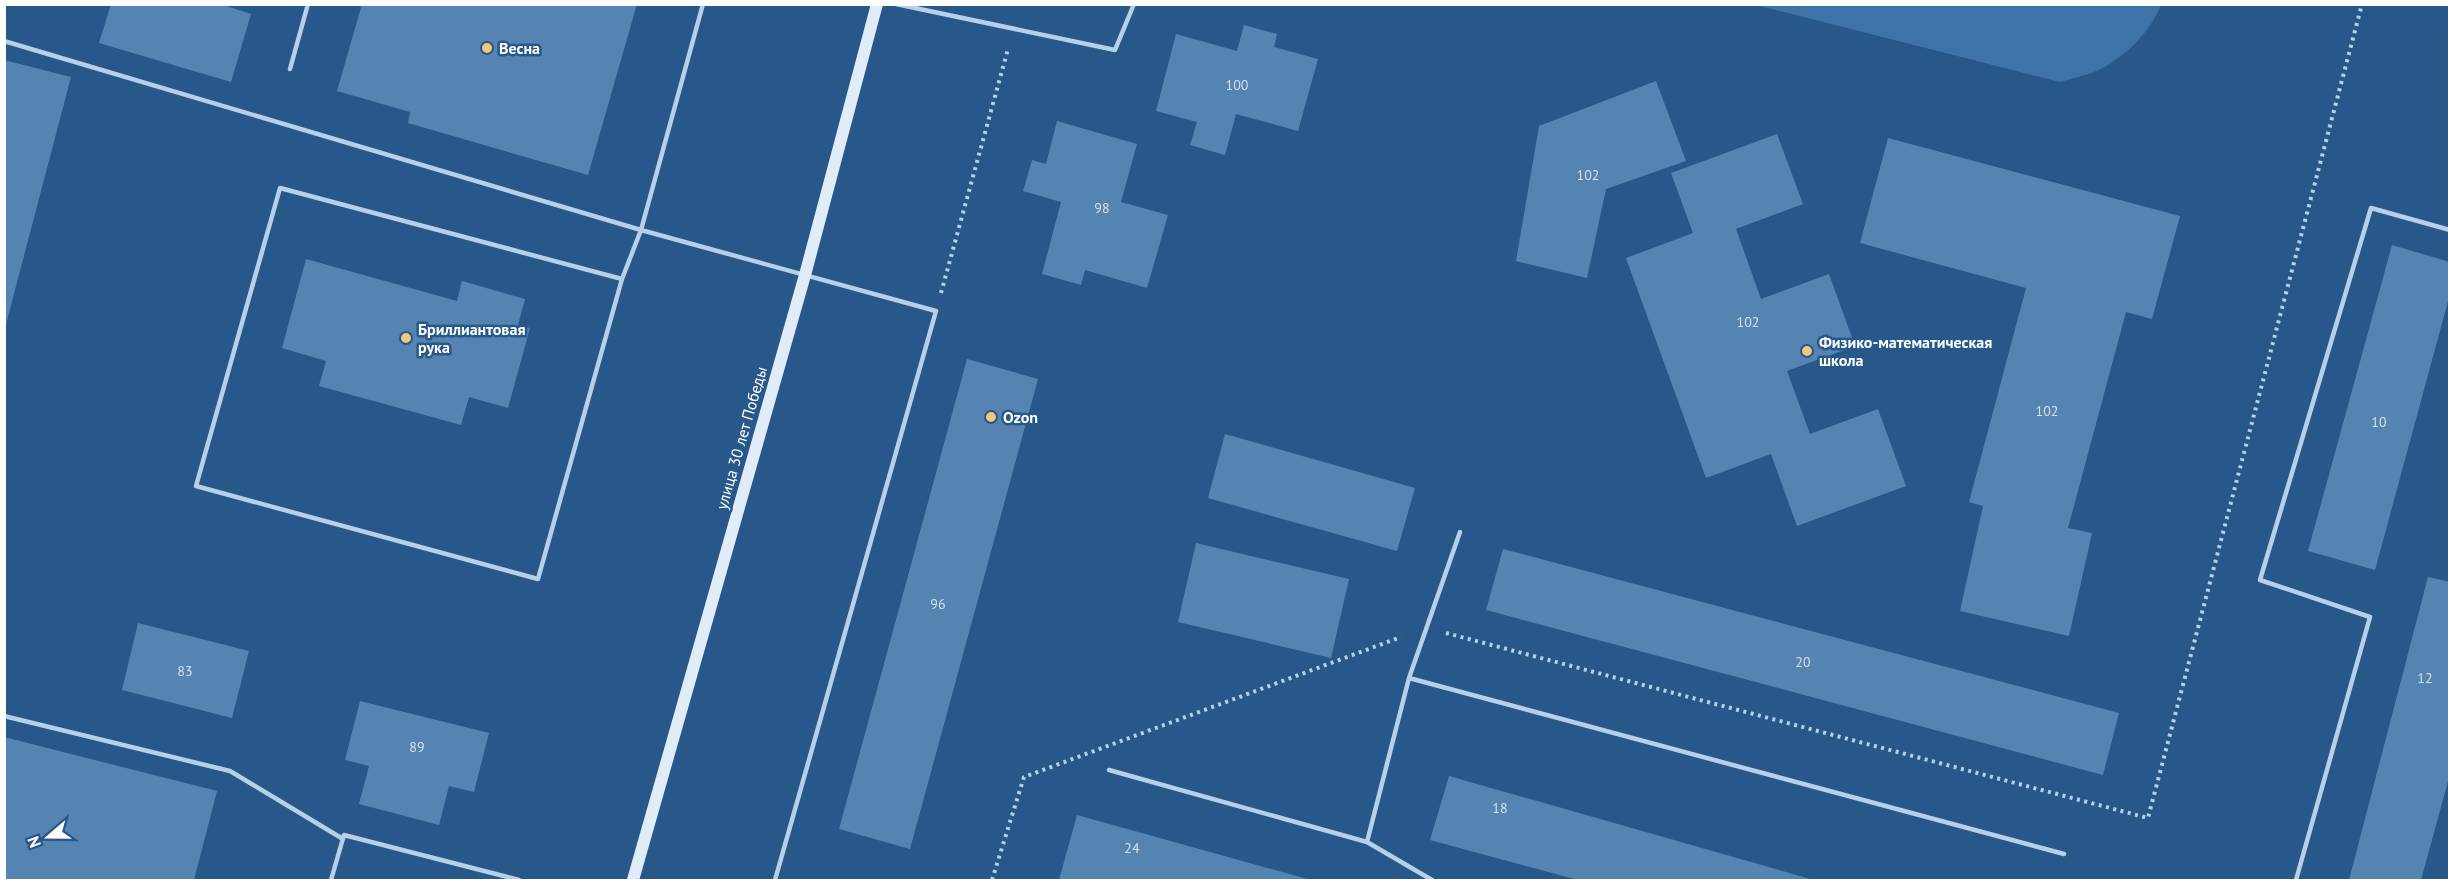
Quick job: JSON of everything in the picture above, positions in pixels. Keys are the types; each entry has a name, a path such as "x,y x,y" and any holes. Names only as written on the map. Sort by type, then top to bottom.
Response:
{"street":[{"name":"улица 30 лет Победы","path":"633,880 805,275 877,4"}],"lane":[{"path":"290,69 308,4"},
{"path":"622,279 280,188 196,486 538,579 622,279 641,230 703,4"},
{"path":"896,4 1115,50 1134,4"},
{"path":"4,41 641,230 936,311 775,880"},
{"path":"2296,880 2370,617 2260,580 2371,208 2450,230"},
{"path":"1367,842 1409,678 1460,532"},
{"path":"1409,678 2064,854"},
{"path":"4,716 230,771 343,838"},
{"path":"1109,770 1367,842 1432,880"},
{"path":"331,880 344,835 519,880"}],"path":[{"path":"992,880 1024,777 1426,628 2148,818 2362,4"},
{"path":"936,311 1014,29"}],"shaded area":[{"path":"1756,5 2161,5 2151,24 2137,42 2120,57 2096,71 2060,82"}],"building":[{"path":"111,4 220,4 251,14 231,82 99,43"},
{"name":"Весна","path":"362,4 637,4 588,175 408,123 410,112 337,91"},
{"path":"1244,25 1277,34 1274,47 1318,59 1298,131 1236,114 1225,155 1190,145 1197,122 1156,111 1176,34 1237,51"},
{"path":"4,60 71,77 5,328 4,328"},
{"path":"1656,81 1686,161 1606,189 1587,278 1516,261 1539,126"},
{"path":"1057,121 1137,144 1121,202 1168,215 1147,288 1085,270 1081,285 1042,274 1061,202 1023,191 1032,160 1046,164"},
{"path":"1777,134 1803,204 1736,229 1761,299 1829,274 1855,346 1787,371 1810,434 1878,409 1906,486 1797,526 1771,454 1706,478 1626,258 1693,233 1671,173"},
{"path":"1888,138 2180,216 2152,319 2126,312 2068,528 2092,533 2069,636 1960,611 1983,506 1969,502 2026,288 1860,243"},
{"path":"2392,245 2450,262 2450,294 2375,570 2308,551"},
{"name":"Бриллиантовая рука","path":"306,259 457,301 462,281 525,299 518,325 530,328 508,408 469,397 461,425 319,386 326,361 282,348"},
{"path":"967,359 1038,379 910,849 839,829"},
{"path":"1225,434 1415,488 1397,551 1208,498"},
{"path":"1196,543 1349,579 1331,658 1178,622"},
{"path":"1503,549 2119,713 2103,775 1486,610"},
{"path":"2428,577 2450,582 2450,774 2421,880 2349,880"},
{"path":"138,623 249,651 232,718 122,690"},
{"path":"360,701 489,733 474,792 449,786 439,825 359,804 369,766 345,760"},
{"path":"4,737 217,791 194,880 4,879"},
{"path":"1449,776 1814,880 1578,880 1430,840"},
{"path":"1077,815 1311,880 1059,880"}],"place":[{"name":"Весна","path":"487,48"},
{"name":"Бриллиантовая рука","path":"406,338"},
{"name":"Физико-математическая школа","path":"1807,351"},
{"name":"Ozon","path":"991,417"}]}
